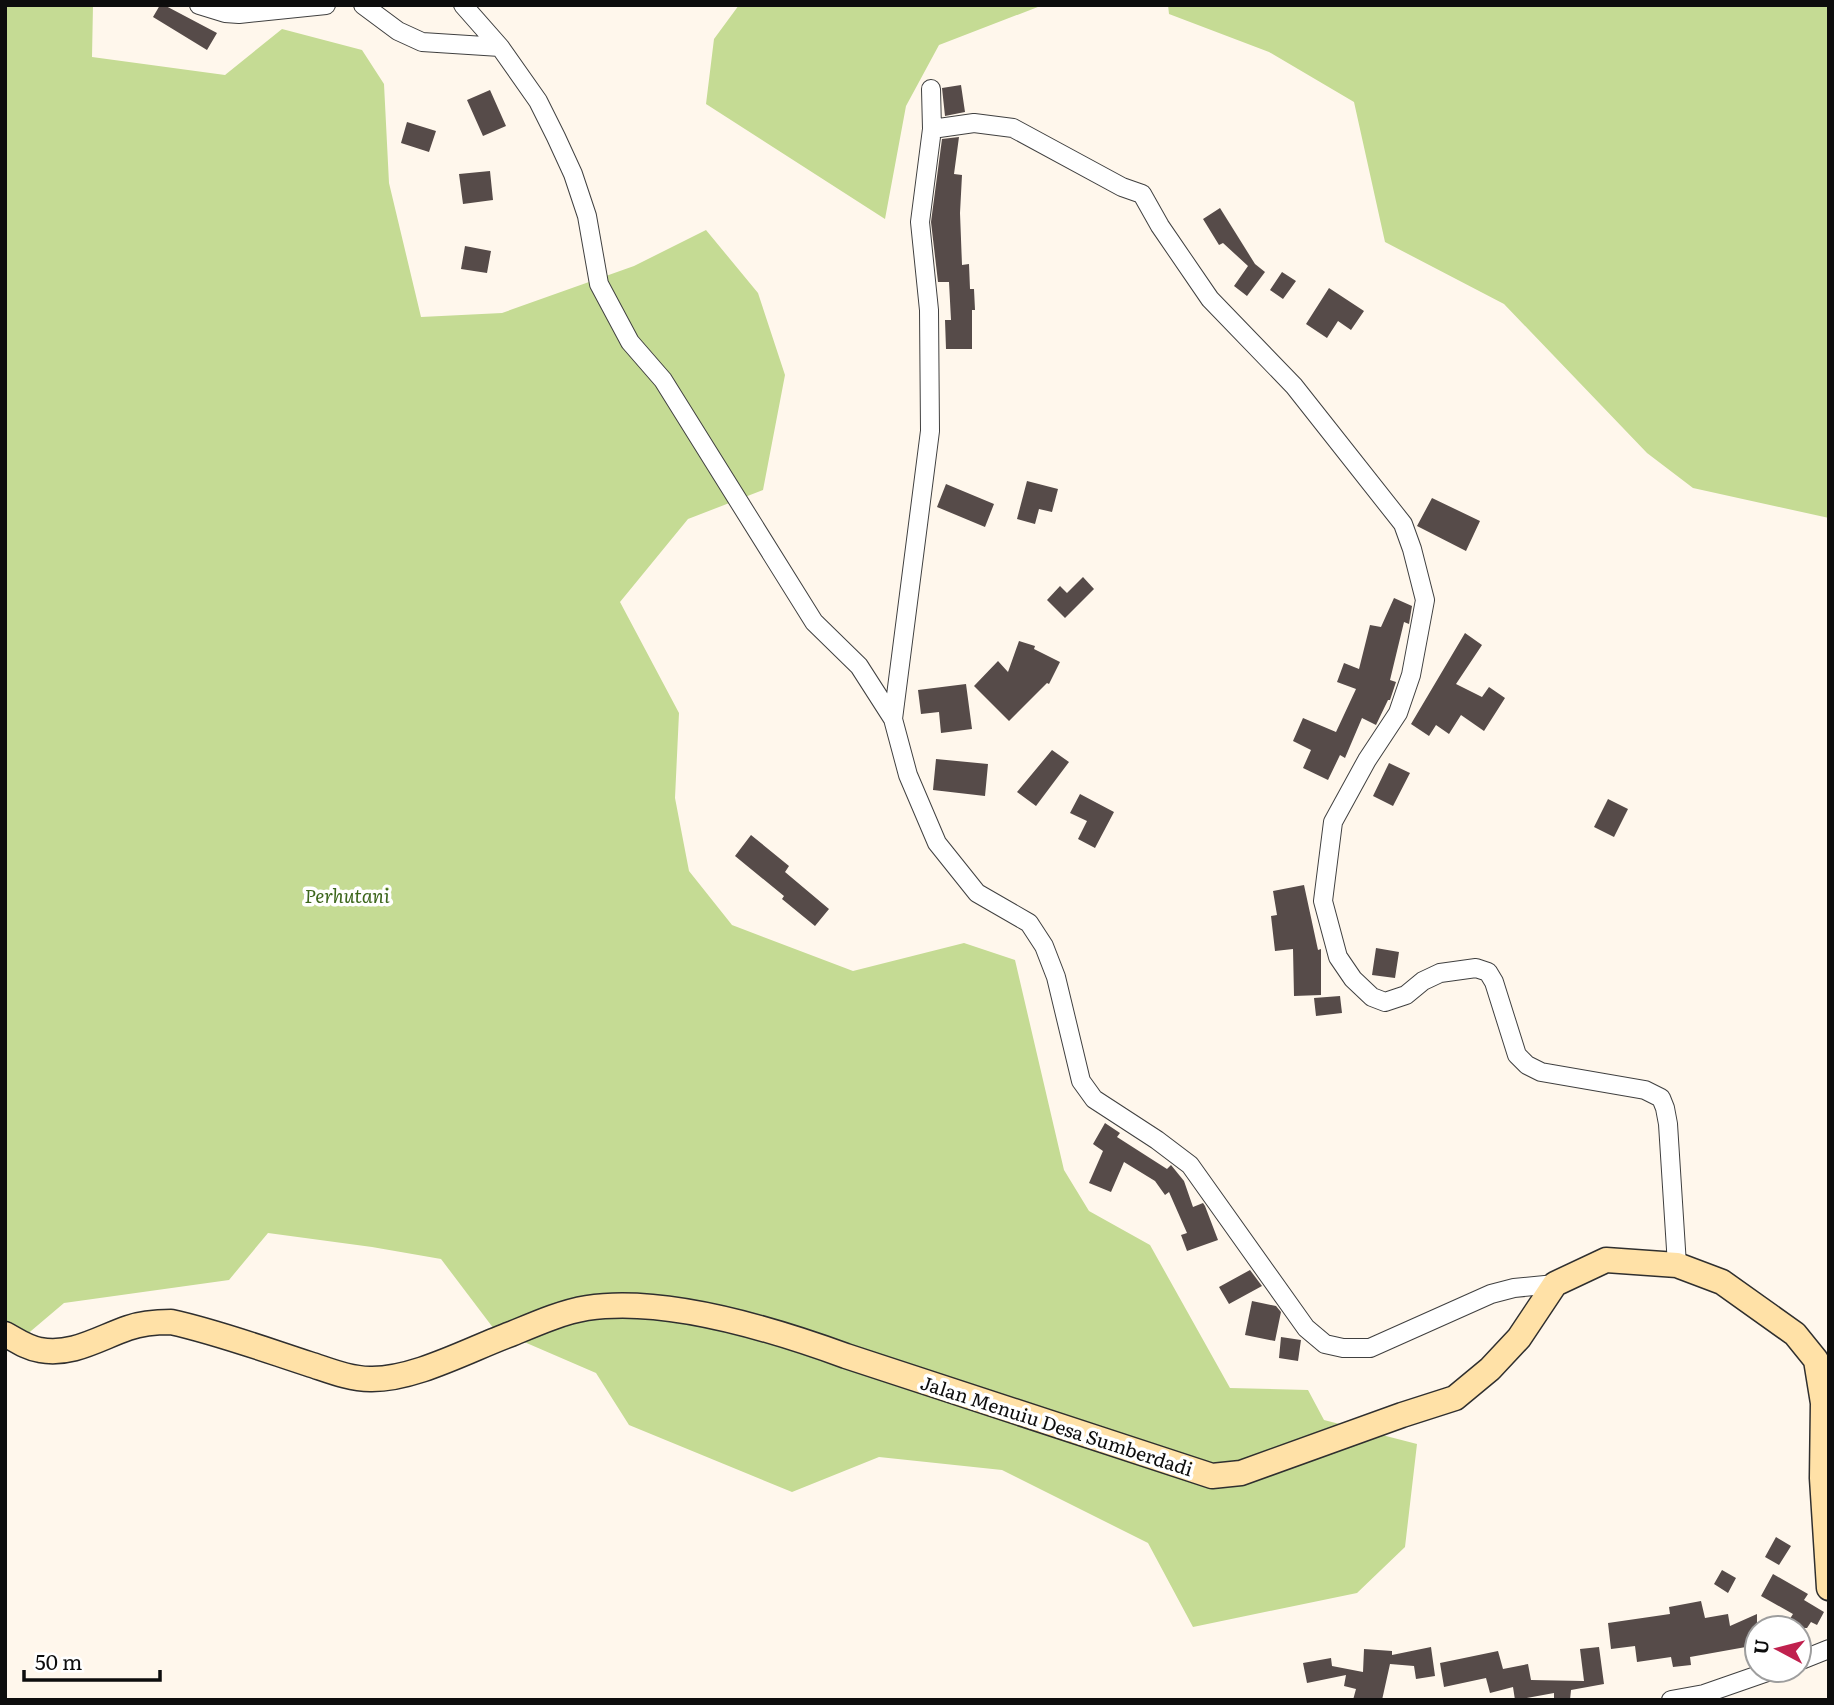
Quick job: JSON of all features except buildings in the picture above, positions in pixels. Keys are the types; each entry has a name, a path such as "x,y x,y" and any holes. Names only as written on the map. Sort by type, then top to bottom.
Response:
{"street":[{"path":"200,5 239,15 326,5"},
{"path":"363,5 412,39 500,47"},
{"path":"463,5 500,47 538,102 573,174 587,216 598,285 630,342 663,380 814,622 859,666 894,719 908,775 937,843 977,893 1029,923 1044,946 1056,977 1081,1081 1094,1099 1190,1165 1306,1328 1325,1344 1343,1348 1370,1348 1491,1294 1514,1288 1555,1284 1606,1260 1677,1265 1722,1282 1795,1334 1816,1360 1823,1404 1822,1478 1829,1588"},
{"path":"894,719 930,431 929,310 920,222 932,129 931,89"},
{"path":"932,129 974,123 1013,128 1122,187 1142,194 1160,226 1210,299 1294,386 1403,524 1424,600 1411,675 1398,713 1367,760 1333,822 1323,901 1338,957 1353,979 1371,997 1385,1002 1406,995 1423,981 1440,973 1476,968 1488,972 1494,982 1517,1055 1527,1065 1541,1072 1645,1090 1661,1098 1668,1124 1677,1265"},
{"name":"Jalan Menuiu Desa Sumberdadi","path":"5,1334 38,1350 62,1350 98,1342 129,1327 171,1322 337,1373 369,1379 424,1369 514,1332 584,1308 620,1305 668,1308 790,1335 846,1356 1212,1476 1241,1473 1455,1398 1490,1369 1519,1338 1555,1284"},
{"path":"1671,1700 1704,1697 1743,1682"}],"green space":[{"name":"Perhutani","path":"5,5 93,5 92,57 225,75 282,29 362,50 384,84 389,183 421,317 502,313 634,266 706,230 758,293 785,375 763,490 688,519 620,602 679,713 675,798 689,871 732,925 853,971 964,943 1015,960 1064,1170 1089,1211 1150,1245 1230,1388 1308,1390 1324,1420 1417,1444 1405,1547 1357,1593 1193,1627 1148,1543 1002,1470 879,1457 792,1492 629,1425 596,1373 494,1329 441,1259 268,1233 229,1280 64,1303 5,1353"},
{"path":"739,5 1043,5 939,45 906,106 885,219 706,104 714,39"},
{"path":"1168,5 1829,5 1829,518 1693,488 1647,453 1504,304 1385,242 1354,102 1269,52 1169,14"}]}
